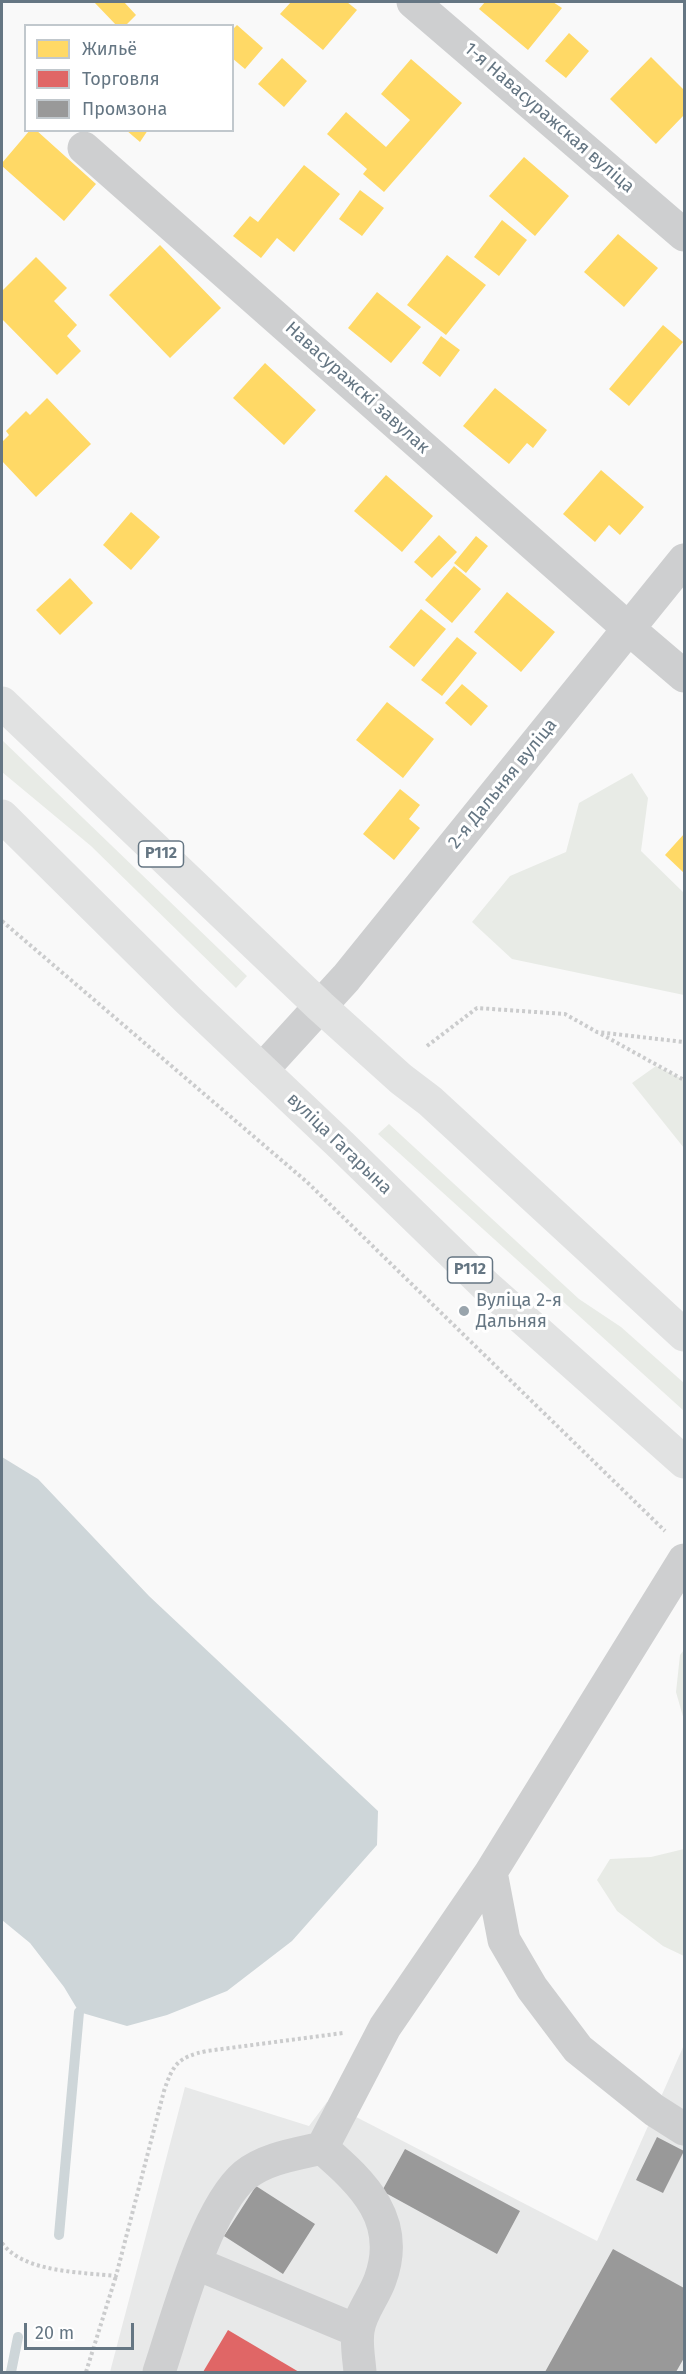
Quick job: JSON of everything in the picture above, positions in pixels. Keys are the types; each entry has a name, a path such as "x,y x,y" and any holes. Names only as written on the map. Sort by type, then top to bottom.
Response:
{"main road":[{"name":"Р112","path":"2,703 320,1006 401,1079 430,1101 684,1335"},
{"name":"вуліца Гагарына","path":"2,816 188,1000 486,1286 684,1462"}],"street":[{"name":"1-я Навасуражская вуліца","path":"413,2 684,235"},
{"name":"Навасуражскі завулак","path":"84,148 684,676"},
{"name":"2-я Дальняя вуліца","path":"262,1070 353,969 684,560"},
{"path":"159,2373 195,2263 209,2229 230,2191 246,2175 269,2162 322,2148 385,2027 491,1872 684,1560"},
{"path":"491,1872 504,1940 532,1988 578,2049 654,2110 684,2129"},
{"path":"322,2148 346,2168 370,2197 383,2219 387,2238 387,2254 380,2281 364,2312 358,2331 360,2373"},
{"path":"195,2263 358,2331"}],"path":[{"path":"2,921 307,1182 667,1533"},
{"path":"427,1046 477,1008 565,1014 684,1080"},
{"path":"597,1032 684,1042"},
{"path":"86,2373 116,2276 164,2091 171,2072 179,2061 190,2055 207,2051 385,2027"},
{"path":"2,2243 18,2257 31,2263 59,2270 116,2276"}],"shaded area":[{"path":"2,740 247,976 236,988 91,846 2,772"},
{"path":"632,773 648,798 641,851 684,893 684,995 512,959 472,922 510,876 566,852 579,803"},
{"path":"656,1066 684,1080 684,1148 632,1083"},
{"path":"389,1124 579,1299 621,1327 684,1383 684,1411 378,1134"},
{"path":"2,1457 38,1479 149,1596 378,1811 377,1845 292,1941 227,1991 167,2015 127,2026 79,2012 64,1987 30,1943 2,1920"},
{"path":"684,1650 684,1720 676,1692 680,1655"},
{"path":"684,1849 684,1956 663,1946 617,1911 597,1880 610,1859 651,1857"},
{"path":"684,2045 684,2372 110,2372 185,2087 309,2126 327,2102 597,2241"}],"building: Жильё":[{"path":"94,2 124,2 136,15 127,24 115,24"},
{"path":"291,2 347,2 357,10 323,50 280,14"},
{"path":"485,2 553,2 562,8 528,50 479,9"},
{"path":"237,25 263,48 245,69 234,60 234,28"},
{"path":"569,33 589,51 566,78 545,61"},
{"path":"651,57 684,90 684,115 656,144 610,99"},
{"path":"282,58 307,81 284,107 258,84"},
{"path":"411,59 462,103 384,192 363,174 367,169 327,134 346,112 386,147 410,120 381,94"},
{"path":"28,132 38,132 96,184 64,221 2,166 2,163"},
{"path":"128,132 147,132 140,142"},
{"path":"524,157 569,196 535,236 489,196"},
{"path":"304,165 340,194 294,252 277,238 261,258 233,236 250,216 258,222"},
{"path":"360,190 384,208 362,236 339,219"},
{"path":"502,220 527,240 499,276 474,257"},
{"path":"618,234 658,268 624,307 584,272"},
{"path":"160,245 221,308 170,358 109,295"},
{"path":"447,255 486,285 446,335 407,305"},
{"path":"36,257 67,288 54,301 77,325 67,336 81,351 57,375 2,319 2,291"},
{"path":"377,292 421,327 391,363 348,328"},
{"path":"663,325 683,342 629,406 609,389"},
{"path":"441,336 460,350 440,377 422,363"},
{"path":"265,363 316,410 284,445 233,398"},
{"path":"495,388 547,430 533,448 527,443 509,464 463,426"},
{"path":"47,398 91,444 36,497 2,461 2,442 9,435 6,431 26,411 30,415"},
{"path":"601,470 644,507 620,535 609,525 595,542 563,514"},
{"path":"386,475 433,516 402,552 354,511"},
{"path":"131,512 160,537 131,570 103,545"},
{"path":"439,535 457,552 432,578 414,562"},
{"path":"476,536 488,546 466,573 454,563"},
{"path":"454,566 481,589 452,623 425,600"},
{"path":"70,578 93,603 60,635 36,610"},
{"path":"507,592 555,632 521,672 474,632"},
{"path":"421,609 446,629 414,667 389,647"},
{"path":"457,637 477,653 442,696 421,680"},
{"path":"462,684 488,706 471,726 445,703"},
{"path":"387,702 434,739 403,778 356,740"},
{"path":"400,789 420,805 409,819 420,828 394,860 363,834"},
{"path":"684,834 684,873 665,855"}],"building: Торговля":[{"path":"228,2330 299,2372 203,2372"}],"building: Промзона":[{"path":"657,2137 684,2151 663,2193 636,2180"},
{"path":"405,2149 520,2211 497,2254 382,2191"},
{"path":"256,2186 315,2224 283,2274 224,2236"},
{"path":"613,2249 684,2288 684,2358 676,2372 545,2372"}],"waterway":[{"path":"59,2235 79,2012"},
{"path":"11,2372 18,2337"}],"place":[{"name":"Вуліца 2-я Дальняя","path":"464,1311"}]}
